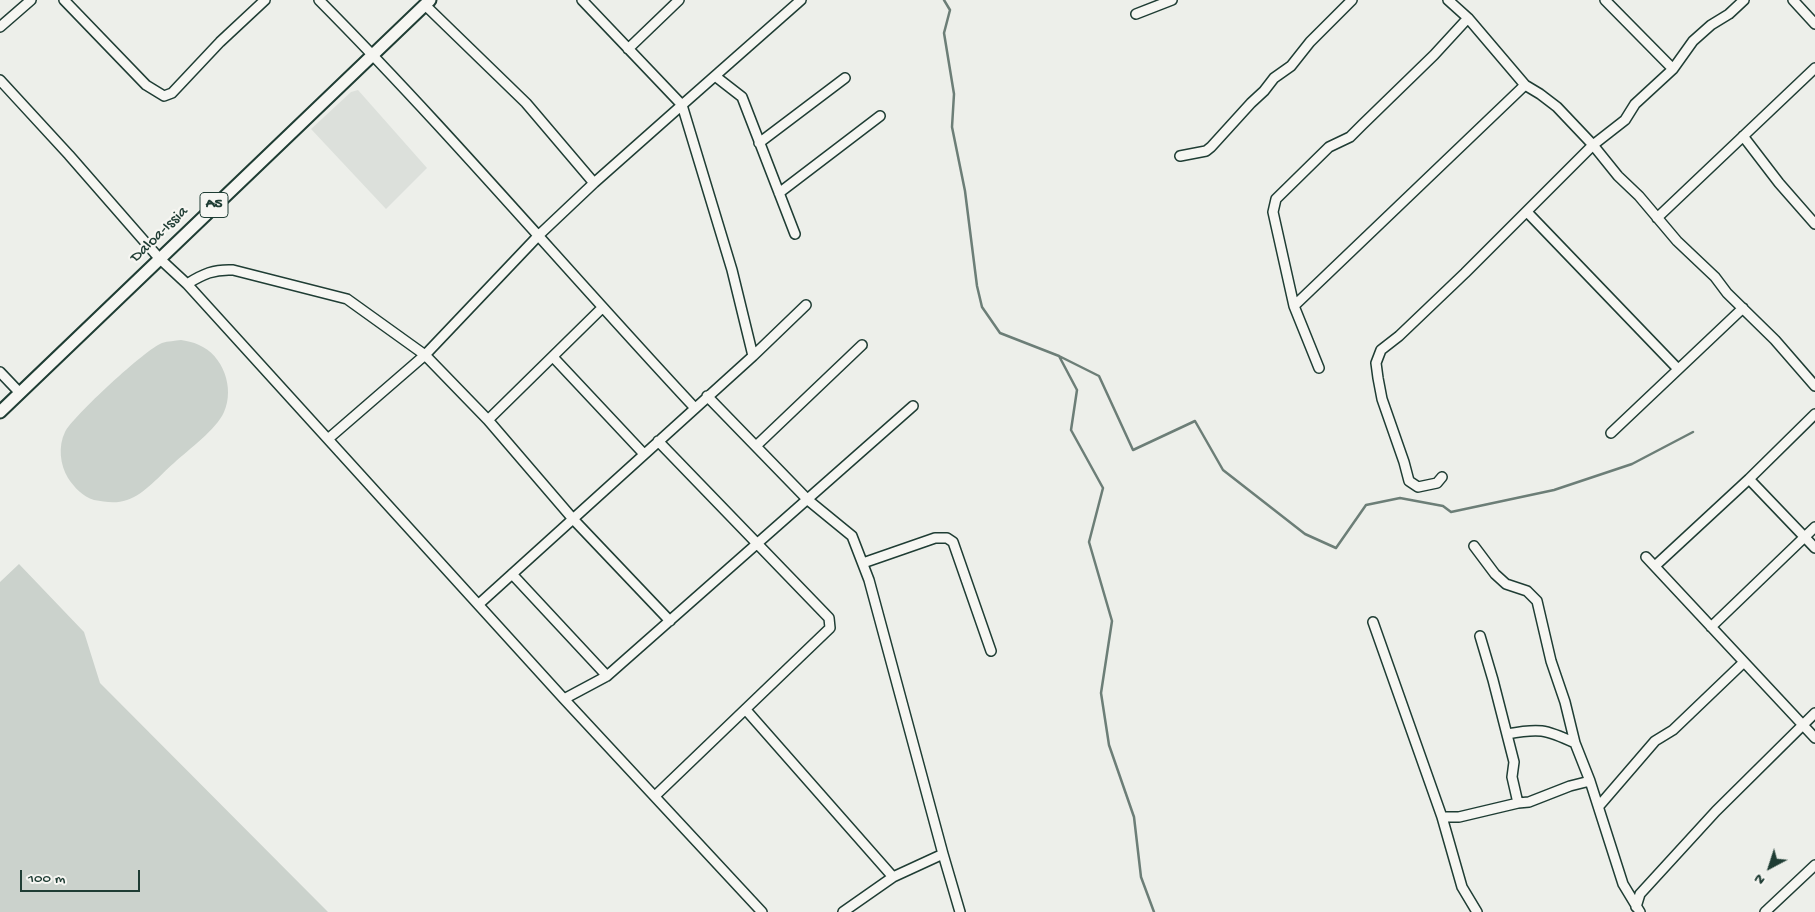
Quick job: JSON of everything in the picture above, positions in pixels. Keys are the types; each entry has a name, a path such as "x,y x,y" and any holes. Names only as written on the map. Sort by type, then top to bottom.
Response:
{"main road":[{"name":"Daloa-Issia","path":"0,412 427,2"}],"street":[{"path":"0,27 31,0"},
{"path":"64,0 146,85 164,96 172,93 220,42 265,0"},
{"path":"319,0 373,54 694,408"},
{"path":"582,0 682,105 732,270 753,356"},
{"path":"628,49 679,0"},
{"path":"328,439 425,356 539,235 594,183 801,0"},
{"path":"1136,14 1172,0"},
{"path":"1180,156 1206,151 1211,147 1251,103 1264,92 1274,78 1291,66 1310,42 1352,0"},
{"path":"1448,0 1468,18 1525,85 1557,107 1593,145 1618,176 1639,196 1677,241 1715,277 1727,293 1775,340 1815,386"},
{"path":"1605,0 1673,69"},
{"path":"1442,477 1437,483 1422,486 1414,486 1409,480 1382,398 1376,363 1382,350 1465,273 1593,145 1625,120 1635,104 1673,69 1693,41 1710,25 1730,14 1744,0"},
{"path":"1793,0 1815,24"},
{"path":"427,2 526,103 594,183"},
{"path":"1319,368 1294,306 1273,212 1276,199 1329,147 1350,137 1434,55 1468,18"},
{"path":"1657,218 1815,68"},
{"path":"715,76 742,97 795,234"},
{"path":"760,143 845,78"},
{"path":"0,80 159,258 187,284 564,699 762,912"},
{"path":"1294,306 1525,85"},
{"path":"779,193 880,116"},
{"path":"1743,136 1779,183 1815,224"},
{"path":"1527,212 1678,369"},
{"path":"187,284 206,272 219,269 233,270 347,299 425,356 488,420 573,519 670,621"},
{"path":"479,604 753,356 806,305"},
{"path":"488,420 602,308"},
{"path":"1610,433 1743,308"},
{"path":"756,446 862,345"},
{"path":"553,357 644,454"},
{"path":"0,372 20,392"},
{"path":"707,396 808,500 852,536 872,589 960,912"},
{"path":"564,699 608,676 913,406"},
{"path":"1655,566 1749,479 1815,414"},
{"path":"655,796 830,628 830,618 658,441"},
{"path":"1749,479 1815,548"},
{"path":"1711,627 1815,527"},
{"path":"863,563 935,538 947,538 953,542 991,651"},
{"path":"1474,546 1495,574 1506,584 1527,591 1537,602 1575,744 1599,806 1623,884 1638,910"},
{"path":"1646,557 1815,738"},
{"path":"512,574 608,676"},
{"path":"1372,622 1442,817 1462,887 1477,912"},
{"path":"1480,636 1514,762 1512,777 1518,803"},
{"path":"1599,806 1655,741 1673,730 1744,662"},
{"path":"746,710 893,877"},
{"path":"1638,910 1638,898 1644,890 1716,811 1815,713"},
{"path":"1507,734 1533,730 1552,733 1575,744"},
{"path":"1442,817 1459,817 1540,799 1570,786 1590,781"},
{"path":"843,912 893,877 943,854"},
{"path":"1765,912 1815,864"}],"shaded area":[{"path":"358,90 427,168 386,209 311,129 351,92"},
{"path":"181,340 199,345 215,356 225,373 228,393 227,403 220,419 202,439 146,489 134,497 119,502 110,502 86,497 73,485 63,467 61,443 65,432 81,412 142,357 162,343"},
{"path":"19,564 84,632 100,683 328,912 0,912 0,582"}],"waterway":[{"path":"944,0 950,10 944,33 954,94 952,127 965,191 977,286 982,307 1000,333 1059,356 1077,390 1071,430 1103,488 1089,542 1112,621 1101,693 1109,745 1134,817 1141,877 1154,912"},
{"path":"1059,356 1099,376 1133,450 1195,421 1223,470 1305,534 1336,548 1366,505 1400,498 1443,506 1451,512 1554,490 1632,464 1693,432"}]}
